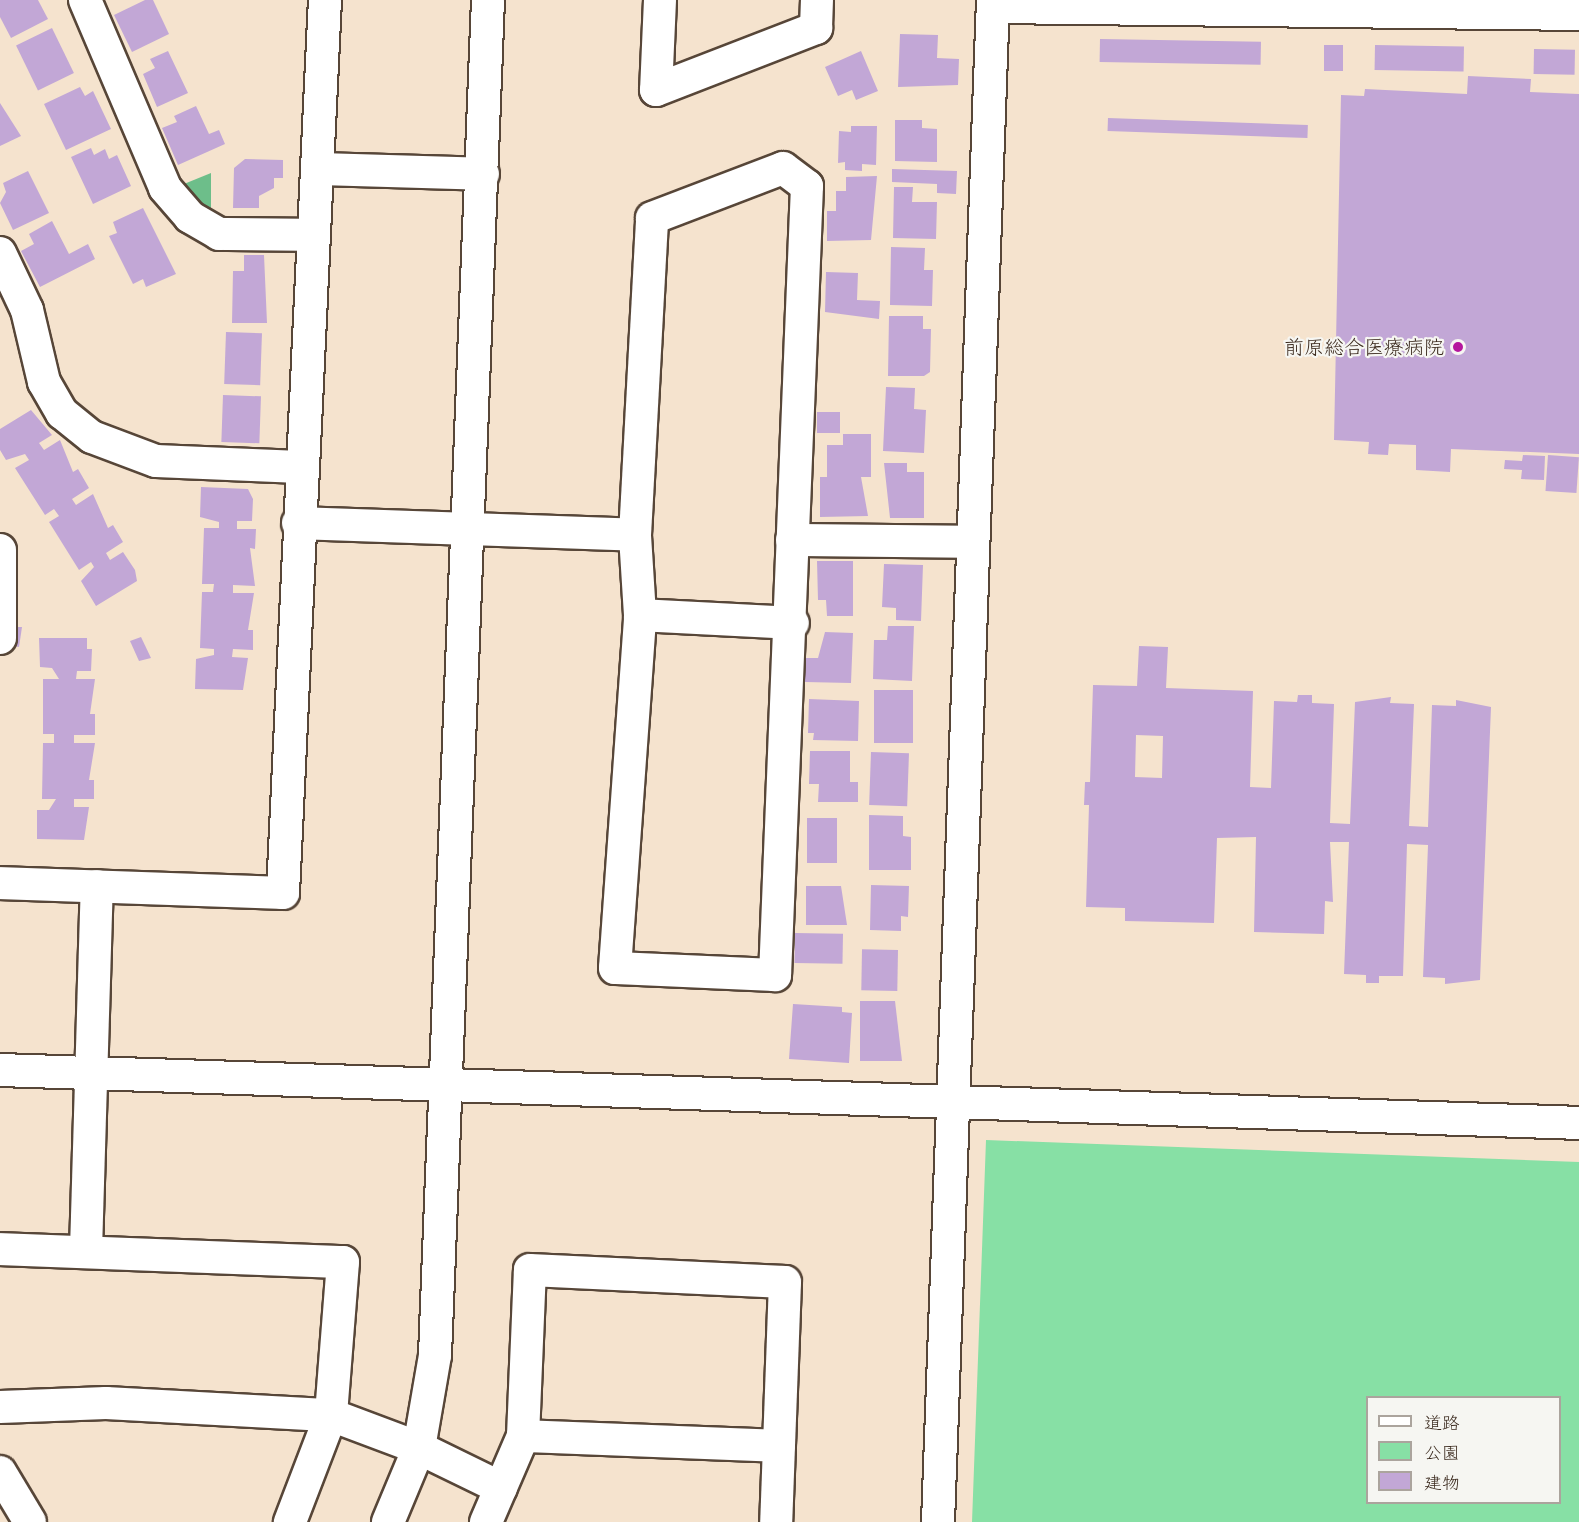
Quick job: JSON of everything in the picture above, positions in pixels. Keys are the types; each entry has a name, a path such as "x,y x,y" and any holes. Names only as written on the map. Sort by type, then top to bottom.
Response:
{"street":[{"path":"85,0 165,188 190,217 219,234 310,235"},
{"path":"0,883 283,893 312,190 319,169 324,0"},
{"path":"388,1522 419,1448 435,1355 483,174 488,0"},
{"path":"660,0 656,90 816,28 817,0"},
{"path":"938,1522 993,3 1277,5 1579,14"},
{"path":"783,168 807,186 792,540 793,623 775,975 615,968 640,615 635,535 652,219 783,168"},
{"path":"319,169 483,174"},
{"path":"0,254 27,310 44,382 62,413 92,437 156,461 300,467"},
{"path":"298,523 469,526 635,535"},
{"path":"792,540 973,542"},
{"path":"0,550 0,638"},
{"path":"640,615 793,623"},
{"path":"86,1250 97,886"},
{"path":"0,1070 92,1070 447,1082 1579,1124"},
{"path":"0,1249 86,1250 343,1262 331,1415 290,1522"},
{"path":"486,1522 524,1436 530,1270 542,1270 784,1281 776,1522"},
{"path":"0,1407 106,1403 331,1415 419,1448 501,1488"},
{"path":"524,1436 779,1446"},
{"path":"0,1472 30,1522"}],"green space":[{"path":"211,173 211,219 179,186"},
{"path":"986,1140 1579,1162 1579,1522 972,1522"}],"building":[{"path":"0,0 38,0 48,19 11,38 0,17"},
{"path":"145,0 153,0 169,34 132,52 114,15"},
{"path":"52,28 74,73 38,90 16,46"},
{"path":"900,34 938,35 937,58 959,59 958,85 898,87"},
{"path":"1100,39 1261,42 1261,65 1100,62"},
{"path":"1324,45 1343,45 1343,71 1324,71"},
{"path":"1375,45 1464,47 1464,72 1375,70"},
{"path":"1534,49 1575,50 1575,75 1534,74"},
{"path":"168,51 188,93 157,107 143,74 155,68 150,59"},
{"path":"861,51 878,91 856,100 852,90 838,96 825,67"},
{"name":"前原総合医療病院","path":"1468,76 1531,79 1530,92 1579,94 1579,454 1451,449 1450,472 1416,470 1416,445 1389,444 1388,455 1368,454 1369,442 1334,440 1341,95 1364,96 1365,89 1467,94"},
{"path":"80,87 85,96 93,91 111,129 66,150 44,104"},
{"path":"0,103 21,136 0,146"},
{"path":"196,106 209,134 219,130 225,144 178,165 162,128 177,122 174,116"},
{"path":"1108,118 1308,125 1307,138 1108,131"},
{"path":"895,120 922,120 922,128 937,129 937,162 895,161"},
{"path":"851,126 877,126 876,165 862,164 862,171 845,170 845,162 838,163 839,131 851,132"},
{"path":"91,148 94,155 105,149 109,159 117,155 131,186 93,204 71,157"},
{"path":"245,159 283,160 283,178 274,178 274,188 259,196 259,208 233,208 234,168"},
{"path":"892,169 957,171 956,194 937,193 937,184 892,182"},
{"path":"28,171 49,213 13,230 0,203 6,192 3,183"},
{"path":"877,176 871,240 827,241 827,211 836,211 836,191 846,191 846,177"},
{"path":"894,187 913,187 912,202 937,202 936,239 893,238"},
{"path":"143,208 176,274 146,287 143,279 133,284 109,236 117,233 113,222"},
{"path":"52,221 69,254 88,244 95,259 40,287 21,251 34,244 29,234"},
{"path":"891,247 925,248 924,270 933,270 932,306 890,305"},
{"path":"244,255 264,255 267,323 232,323 233,271 244,271"},
{"path":"826,272 858,273 857,300 880,301 879,319 825,312"},
{"path":"889,316 923,316 923,329 931,329 930,372 924,376 888,376"},
{"path":"226,332 262,333 260,385 224,384"},
{"path":"886,387 915,388 914,409 926,410 924,453 883,451"},
{"path":"223,395 261,396 259,443 221,442"},
{"path":"31,410 52,435 39,443 44,450 60,440 73,472 78,469 89,488 72,499 76,505 93,494 108,528 113,525 123,542 106,553 110,560 123,552 135,570 137,581 96,606 81,581 94,567 91,562 79,570 49,522 59,516 54,509 45,515 15,468 29,460 25,454 6,460 0,450 0,429"},
{"path":"817,412 840,412 840,433 817,433"},
{"path":"843,434 871,434 871,477 861,477 868,516 820,517 820,477 827,477 827,445 843,445"},
{"path":"1523,455 1545,456 1544,480 1521,479 1522,470 1504,469 1505,460 1522,461"},
{"path":"1548,455 1579,457 1576,493 1545,491"},
{"path":"884,463 907,463 907,472 924,472 924,518 890,518"},
{"path":"201,487 248,489 253,499 252,521 237,521 237,529 256,529 255,549 250,548 255,586 233,585 233,593 254,593 248,630 253,630 253,650 233,649 232,657 248,658 243,690 195,689 196,659 214,655 214,649 200,648 202,592 213,592 214,584 202,584 204,528 219,528 219,522 200,517"},
{"path":"817,561 853,561 853,616 827,616 826,600 818,600"},
{"path":"884,564 923,565 921,621 896,620 896,608 882,607"},
{"path":"888,626 914,626 912,681 873,679 874,640 887,640"},
{"path":"14,627 22,627 19,647 14,646"},
{"path":"825,632 853,633 851,683 805,682 805,658 818,658"},
{"path":"141,637 151,658 139,661 130,641"},
{"path":"39,638 87,638 87,649 92,649 91,671 77,671 76,679 95,679 90,714 95,714 95,735 74,735 74,743 95,743 89,780 94,780 94,799 74,799 74,807 89,807 84,840 37,839 37,810 49,810 56,799 42,799 43,743 54,743 54,734 43,734 43,679 59,679 52,668 40,667"},
{"path":"1139,646 1168,647 1166,688 1253,691 1250,787 1271,788 1274,701 1297,702 1298,695 1312,695 1312,703 1334,704 1330,823 1350,824 1355,702 1391,697 1390,703 1414,704 1409,826 1428,827 1432,705 1456,706 1456,700 1491,707 1480,980 1445,984 1445,978 1423,977 1428,845 1407,844 1403,976 1379,976 1379,983 1366,983 1366,975 1344,974 1349,842 1330,842 1333,902 1325,901 1324,934 1254,932 1256,837 1217,838 1214,923 1125,921 1125,908 1086,907 1089,805 1084,805 1085,782 1090,782 1093,685 1137,686","holes":["1136,735 1163,736 1162,778 1135,777"]},
{"path":"874,690 913,690 913,743 874,743"},
{"path":"809,699 859,701 858,741 813,740 814,733 808,733"},
{"path":"810,751 850,751 850,782 858,782 858,802 818,802 819,784 809,784"},
{"path":"871,752 909,753 907,806 869,805"},
{"path":"869,815 903,816 903,836 911,837 911,870 869,870"},
{"path":"807,818 837,818 837,863 807,863"},
{"path":"871,885 909,886 908,917 901,916 901,931 870,930"},
{"path":"806,886 841,886 847,925 806,925"},
{"path":"795,933 843,934 842,964 794,963"},
{"path":"862,949 898,950 897,991 861,990"},
{"path":"860,1001 895,1001 902,1061 860,1061"},
{"path":"793,1004 842,1007 842,1012 852,1013 849,1063 789,1059"}],"place":[{"name":"前原総合医療病院","path":"1458,347"}]}
